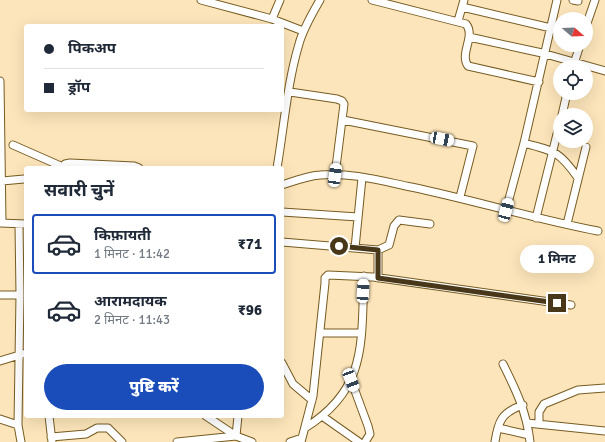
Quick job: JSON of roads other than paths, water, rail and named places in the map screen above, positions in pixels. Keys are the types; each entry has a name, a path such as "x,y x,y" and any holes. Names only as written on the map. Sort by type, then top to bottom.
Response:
{"street":[{"path":"201,0 272,19 303,31"},
{"path":"272,19 280,0"},
{"path":"277,166 297,51 303,31 320,0"},
{"path":"372,0 466,24 469,27 469,37 465,58 468,66 538,82"},
{"path":"506,210 524,143 557,0"},
{"path":"591,12 596,0"},
{"path":"458,21 463,3 550,28"},
{"path":"469,37 545,54 562,60"},
{"path":"593,68 605,71"},
{"path":"0,81 2,181 1,224 22,224 20,295 23,354 18,425 21,442"},
{"path":"290,92 342,101 344,108 343,120 335,175"},
{"path":"343,120 473,146 460,198"},
{"path":"524,143 553,151 564,158 578,178"},
{"path":"13,145 60,166"},
{"path":"536,218 554,148"},
{"path":"567,224 586,148"},
{"path":"63,166 70,163 89,166 134,166"},
{"path":"284,184 311,176 335,175 362,178 460,198 536,218 598,231"},
{"path":"355,248 362,178"},
{"path":"2,181 24,179"},
{"path":"284,212 358,217"},
{"path":"284,242 378,250 389,245 394,226 399,220 430,224"},
{"path":"378,250 378,278"},
{"path":"290,442 302,440 312,400 325,278 332,274 364,276 571,305"},
{"path":"305,428 322,416 336,403 351,380 358,361 364,276"},
{"path":"0,295 20,295"},
{"path":"320,333 361,333"},
{"path":"0,362 23,354"},
{"path":"498,428 530,438 522,405 503,364"},
{"path":"284,367 293,384 312,400"},
{"path":"351,380 370,434 365,442"},
{"path":"539,424 539,412 544,404 578,390 605,388"},
{"path":"495,442 498,428 509,410 522,405"},
{"path":"322,416 359,442"},
{"path":"49,418 51,439 86,434 97,428 108,428 122,442"},
{"path":"209,418 236,436 252,442"},
{"path":"236,436 238,418"},
{"path":"0,419 18,425"},
{"path":"527,423 605,431"},
{"path":"177,442 236,436"}]}
